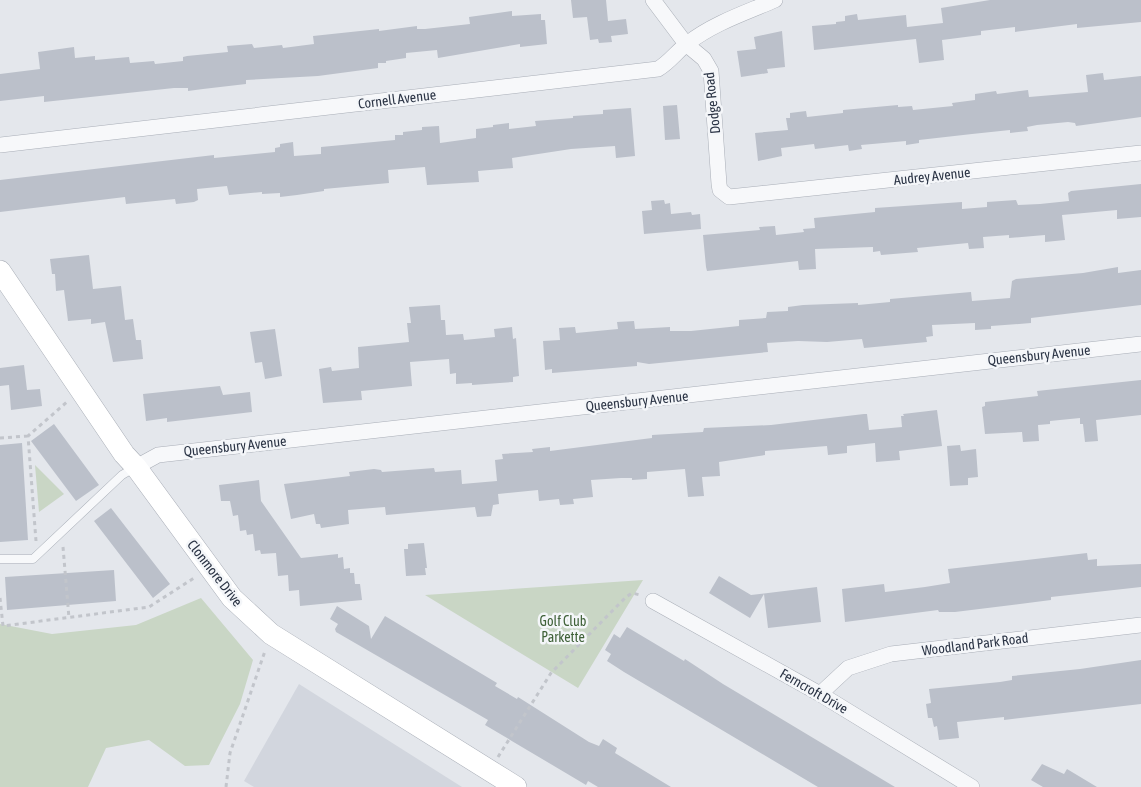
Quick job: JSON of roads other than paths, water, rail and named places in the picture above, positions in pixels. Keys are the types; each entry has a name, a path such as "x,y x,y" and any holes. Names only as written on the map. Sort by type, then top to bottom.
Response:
{"street":[{"name":"Dodge Road","path":"653,0 686,44 704,59 711,71 719,184 724,194"},
{"name":"Cornell Avenue","path":"0,145 658,69 668,64 686,44 713,27 775,0"},
{"name":"Audrey Avenue","path":"724,194 736,198 1141,153"},
{"name":"Clonmore Drive","path":"0,271 124,454 136,467 232,598 271,634 516,787"},
{"name":"Queensbury Avenue","path":"136,467 158,455 1141,344"},
{"name":"Ferncroft Drive","path":"653,601 820,694 972,787"},
{"name":"Woodland Park Road","path":"820,694 848,668 891,654 1141,625"}],"lane":[{"path":"0,559 32,559 122,475 136,467"}],"park label":[{"name":"Golf Club Parkette","path":"563,630"}]}
